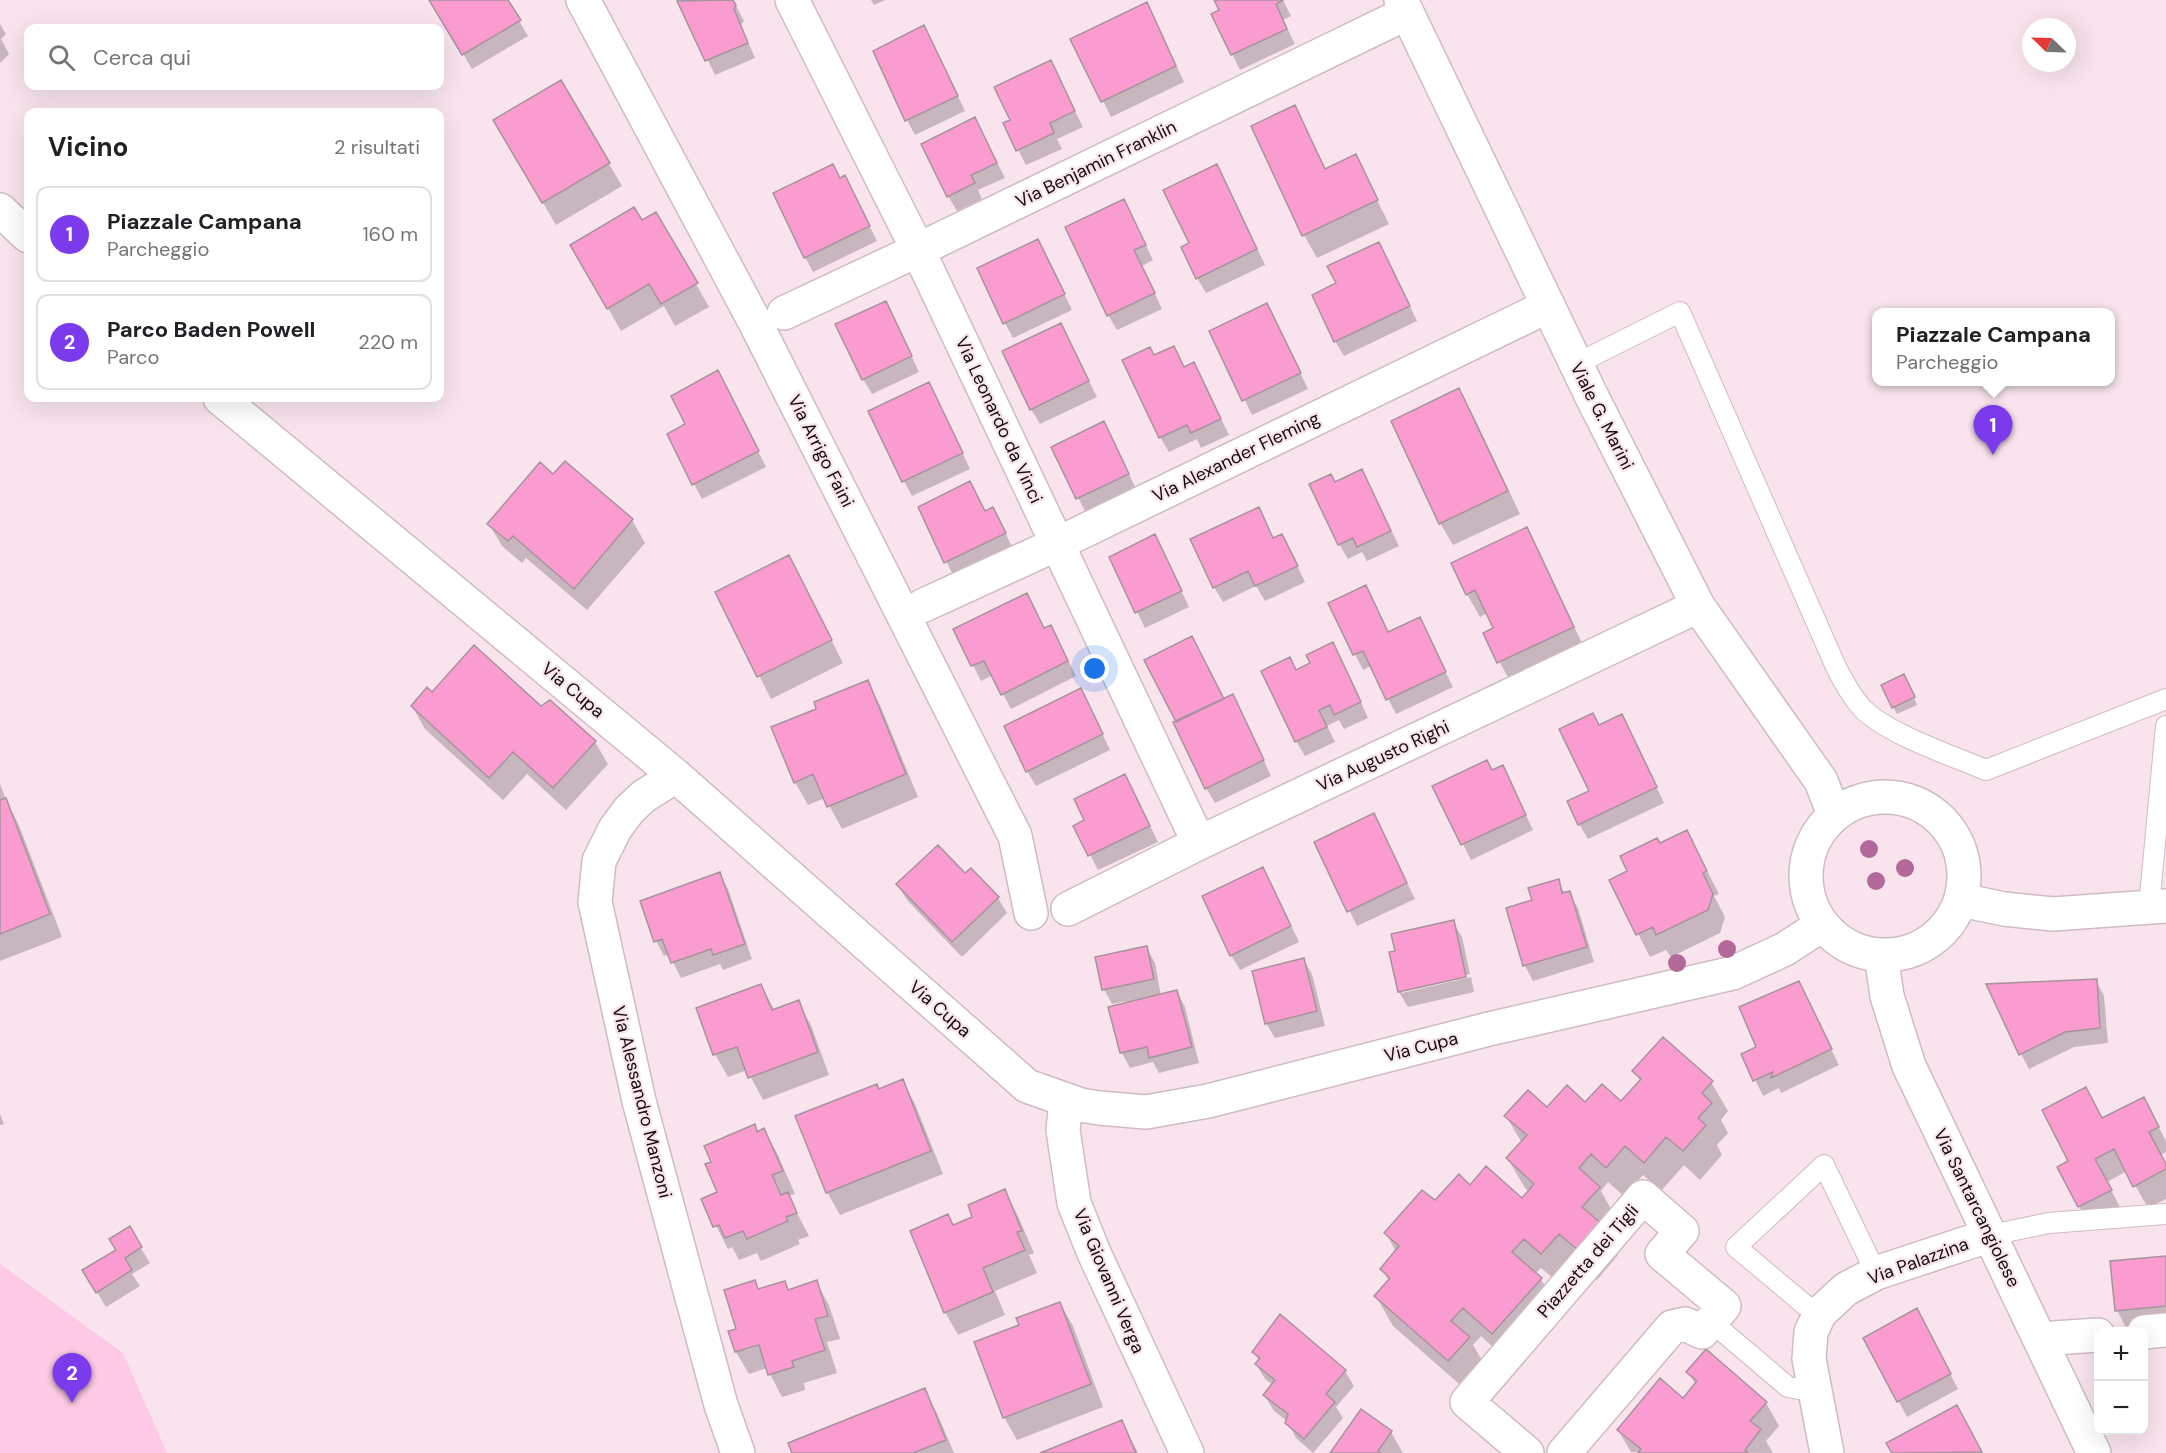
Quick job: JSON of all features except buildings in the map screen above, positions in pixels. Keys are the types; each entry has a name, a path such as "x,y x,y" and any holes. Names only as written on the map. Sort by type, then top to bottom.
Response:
{"street":[{"name":"Via Arrigo Faini","path":"584,0 761,334 1015,836 1031,913"},
{"name":"Via Leonardo da Vinci","path":"792,0 918,250 1198,843"},
{"name":"Via Benjamin Franklin","path":"784,313 918,250 1404,6"},
{"name":"Viale G. Marini","path":"1404,6 1576,364 1698,606 1821,781 1834,814"},
{"path":"0,210 24,232"},
{"name":"Via Alexander Fleming","path":"922,606 1548,306"},
{"name":"Via Cupa","path":"225,402 676,776 1028,1086 1066,1100 1099,1108 1146,1112 1208,1101 1489,1029 1732,973 1785,949 1822,925"},
{"name":"Via Augusto Righi","path":"1068,909 1198,843 1698,606"},
{"name":"Via Alessandro Manzoni","path":"676,776 644,796 629,810 615,829 599,861 595,902 639,1101 722,1405 738,1453"},
{"path":"1881,796 1906,798 1929,809 1948,827 1960,849 1965,874 1961,900 1949,923 1930,941 1907,952 1881,955 1859,951 1838,941 1822,925 1810,904 1805,880 1808,855 1818,833 1834,814 1856,801 1881,796"},
{"path":"1961,900 2004,909 2053,914 2158,907"},
{"name":"Via Santarcangiolese","path":"1881,955 1887,996 1909,1066 2094,1453"},
{"name":"Via Giovanni Verga","path":"1066,1100 1063,1130 1074,1203 1094,1253 1187,1453"},
{"name":"Piazzetta dei Tigli","path":"1527,1453 1467,1402 1643,1197 1682,1231 1662,1254 1724,1306 1702,1332 1685,1323 1672,1327 1563,1453"},
{"name":"Via Palazzina","path":"1827,1453 1809,1359 1811,1332 1820,1313 1846,1289 1876,1274 1991,1235"},
{"path":"2148,1332 2166,1330"},
{"path":"2040,1339 2094,1335"}],"lane":[{"path":"1576,364 1680,312 1836,667 1862,708 1888,727 1986,770 2166,699"},
{"path":"2158,907 2166,726"},
{"path":"1820,1313 1805,1305 1736,1247 1824,1166 1876,1274"},
{"path":"1991,1235 2049,1223 2166,1214"},
{"path":"1715,1325 1788,1387 1815,1392"}],"shaded area":[{"path":"0,1264 123,1353 167,1453 0,1453"}],"place":[{"name":"Piazzale Campana","path":"1993,455"},
{"name":"Parco Baden Powell","path":"72,1403"}]}
